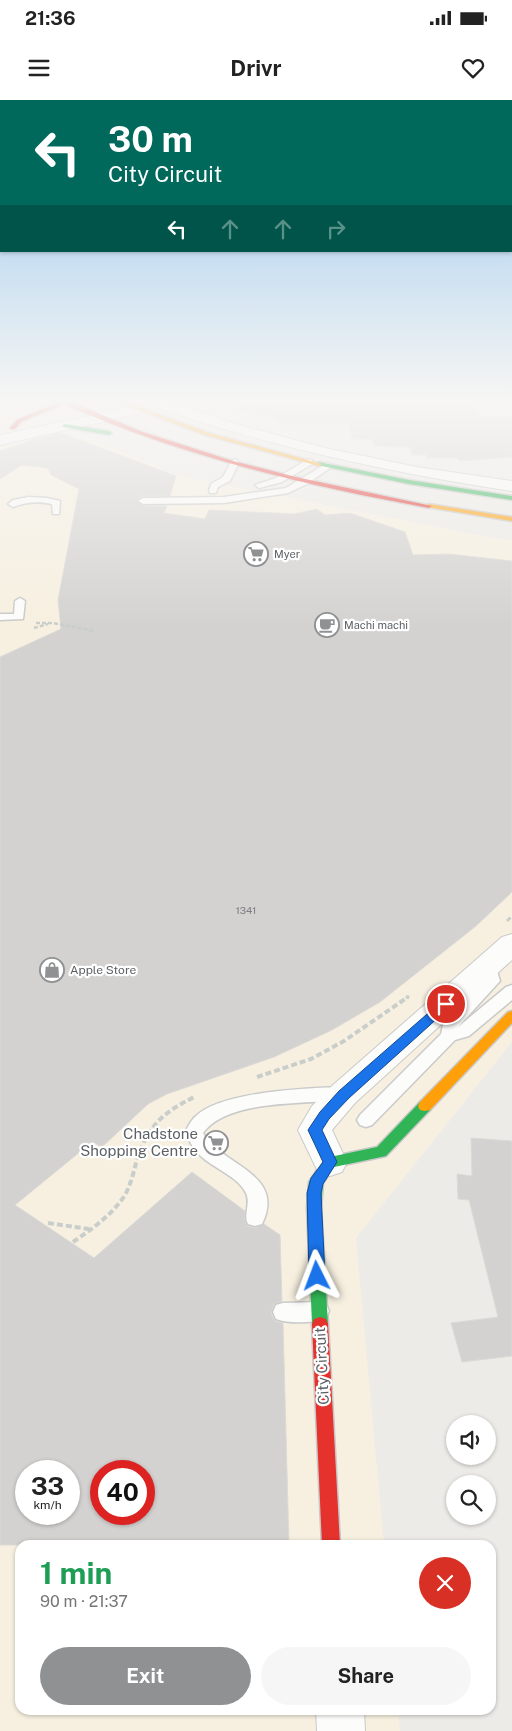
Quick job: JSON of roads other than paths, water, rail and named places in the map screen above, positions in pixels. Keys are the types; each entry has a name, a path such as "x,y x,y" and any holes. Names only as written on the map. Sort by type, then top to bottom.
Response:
{"main road":[{"path":"278,474 304,482 391,499 512,519"},
{"path":"368,474 418,484 512,498"},
{"path":"330,1162 381,1152 512,1014"},
{"name":"City Circuit","path":"330,1162 316,1182 314,1193 331,1540"}],"street":[{"path":"433,474 512,486"},
{"path":"330,1162 315,1130 324,1115 344,1094 459,993 488,965 509,934"},
{"path":"340,1715 341,1731"}],"lane":[{"path":"214,491 214,486 229,477 230,474"},
{"path":"288,474 266,484 144,497 188,502 237,498 288,490 315,474"},
{"path":"13,504 20,500 48,500 57,504 56,512"},
{"path":"0,617 19,617 20,602"},
{"path":"449,1036 450,1024 492,981 488,965"},
{"path":"366,1120 449,1036 463,1032 512,991"},
{"path":"255,1218 259,1208 256,1195 239,1173 199,1144 194,1132 196,1125 203,1118 212,1114 267,1099 344,1094"},
{"path":"283,1312 319,1311"}],"place":[{"name":"Myer","path":"256,554"},
{"name":"Machi machi","path":"327,625"},
{"name":"Apple Store","path":"52,970"},
{"name":"Chadstone Shopping Centre","path":"216,1143"}]}
